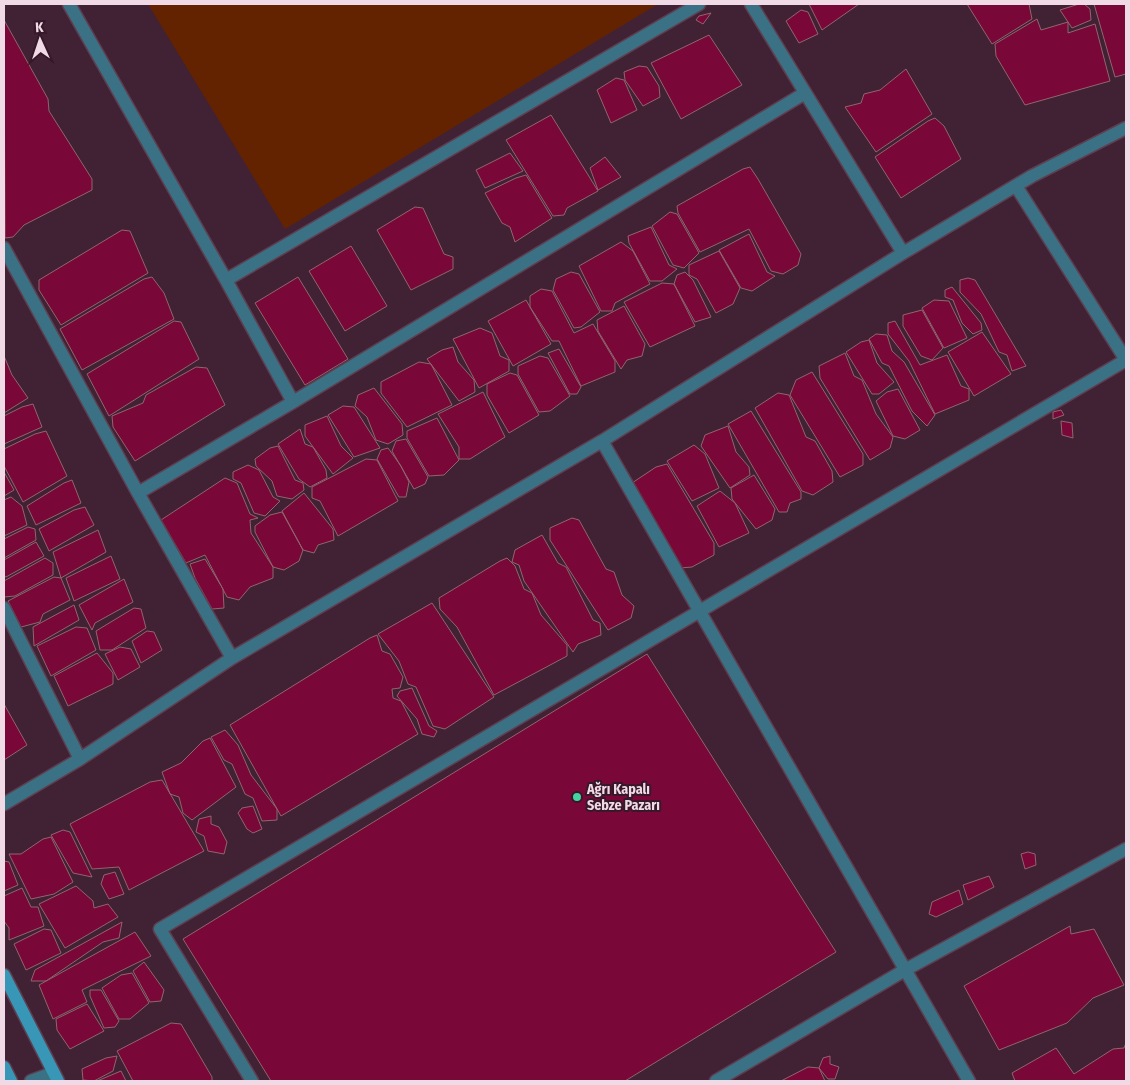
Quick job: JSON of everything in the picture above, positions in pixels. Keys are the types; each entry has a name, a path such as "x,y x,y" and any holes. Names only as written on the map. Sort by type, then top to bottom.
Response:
{"street":[{"path":"69,4 293,402"},
{"path":"226,280 700,4"},
{"path":"751,4 903,253"},
{"path":"138,493 293,402 805,93"},
{"path":"4,804 80,759 232,658 602,441 903,253 1032,176 1126,128"},
{"path":"252,1081 160,928 1126,360 1016,186"},
{"path":"4,248 138,493 232,658"},
{"path":"602,441 969,1081"},
{"path":"4,608 80,759"},
{"path":"716,1081 905,970 1126,849"},
{"path":"4,974 55,1077 31,1081"},
{"path":"4,1067 11,1081"}],"shaded area":[{"path":"148,4 658,4 285,229"}],"building":[{"path":"809,4 859,4 822,30"},
{"path":"967,4 1029,4 1032,19 992,44"},
{"path":"1084,4 1090,9 1091,20 1072,28 1060,10"},
{"path":"1094,4 1126,4 1126,74 1115,77"},
{"path":"801,10 808,12 818,34 799,43 786,21"},
{"path":"711,13 703,24 696,20 699,16"},
{"path":"1037,19 1041,30 1068,22 1068,33 1095,24 1110,81 1025,105 996,56 995,44"},
{"path":"4,20 48,99 49,111 92,179 92,190 24,225 13,237 5,238"},
{"path":"709,35 742,85 681,119 651,63"},
{"path":"639,66 647,67 659,86 660,97 643,106 625,80 624,72"},
{"path":"906,69 932,114 876,152 845,107 861,103 864,94 880,90"},
{"path":"616,78 624,80 637,110 611,123 597,90"},
{"path":"551,115 598,191 567,208 564,215 553,216 506,140"},
{"path":"935,118 944,126 961,159 901,198 875,157"},
{"path":"510,153 523,171 485,188 476,170"},
{"path":"605,157 621,177 598,190 590,168"},
{"path":"750,167 801,254 798,265 783,274 771,271 749,229 700,252 678,213 677,206 743,169"},
{"path":"526,175 552,218 515,242 510,227 502,223 485,193"},
{"path":"415,207 423,208 444,254 453,257 453,269 411,290 377,230"},
{"path":"670,212 677,214 699,253 684,268 673,265 652,226"},
{"path":"651,227 669,265 677,269 662,281 650,281 629,243 628,236"},
{"path":"122,230 130,231 148,273 61,325 39,290 39,280"},
{"path":"749,234 767,272 775,276 752,291 741,288 719,250"},
{"path":"621,242 633,251 650,284 615,303 612,311 601,311 579,266"},
{"path":"351,246 387,306 345,331 309,271"},
{"path":"719,251 740,288 733,304 716,313 697,279 689,275 689,265"},
{"path":"571,272 579,274 600,312 581,327 574,328 553,290 556,279"},
{"path":"685,272 693,280 711,317 695,322 674,284 677,275"},
{"path":"152,277 164,293 174,319 82,370 60,329 144,279"},
{"path":"298,277 348,359 305,385 255,303"},
{"path":"968,278 975,280 1026,366 1012,371 1007,355 999,352 981,314 960,292 960,280"},
{"path":"662,283 674,284 695,326 650,347 624,302"},
{"path":"952,287 981,323 982,330 973,334 962,323 953,300 945,297 945,290"},
{"path":"541,289 552,291 574,333 593,324 615,361 615,372 581,386 559,341 552,341 530,307 530,296"},
{"path":"526,300 551,344 513,366 488,321"},
{"path":"934,300 949,301 967,338 944,348 922,308"},
{"path":"624,306 645,344 642,356 627,360 621,369 598,331 597,320"},
{"path":"922,310 943,348 932,360 921,356 903,326 903,315"},
{"path":"174,321 181,322 199,359 109,416 87,374"},
{"path":"895,321 920,365 947,355 961,386 969,389 969,400 935,414 909,361 888,334 888,323"},
{"path":"480,328 492,333 500,356 509,360 509,371 479,388 453,339"},
{"path":"982,332 1011,374 974,396 948,352"},
{"path":"876,334 887,335 892,351 904,362 935,415 927,426 912,411 889,366 882,363 869,339"},
{"path":"869,340 877,363 894,382 879,394 872,394 846,352 861,342"},
{"path":"453,347 458,362 474,380 475,392 459,401 427,359 442,350"},
{"path":"559,349 581,387 577,394 570,394 548,353"},
{"path":"845,353 854,376 862,380 876,414 893,437 890,448 870,460 820,378 819,366"},
{"path":"4,356 12,375 28,398 4,413"},
{"path":"540,356 548,358 570,396 550,411 539,412 518,374 518,366"},
{"path":"419,362 431,364 452,405 407,427 381,393 381,382"},
{"path":"196,367 207,368 225,405 135,461 113,427 112,416 143,403 146,395"},
{"path":"812,372 863,454 863,465 840,477 790,395 796,380"},
{"path":"510,373 517,375 539,415 509,433 487,395 487,384"},
{"path":"374,388 402,424 403,435 388,444 376,440 367,417 355,406 358,395"},
{"path":"898,389 920,430 905,439 893,436 876,401 887,392"},
{"path":"483,392 505,437 470,459 459,459 459,447 438,414"},
{"path":"778,393 789,395 806,437 815,441 832,471 833,482 813,495 802,491 755,408"},
{"path":"33,404 42,427 4,444 4,416"},
{"path":"343,406 354,407 380,448 354,457 328,415"},
{"path":"1061,410 1064,415 1053,419 1053,412"},
{"path":"751,411 801,492 801,499 790,503 787,512 779,512 728,424"},
{"path":"327,416 341,446 353,458 333,474 305,436 305,425"},
{"path":"437,418 459,460 444,475 429,476 407,438 407,431"},
{"path":"1061,421 1072,423 1073,438 1062,435"},
{"path":"728,426 736,452 749,467 750,475 730,488 701,446 705,435"},
{"path":"300,429 305,444 313,447 326,470 327,478 310,487 299,479 278,444"},
{"path":"46,431 67,476 23,502 4,466 4,449 35,434"},
{"path":"406,439 428,477 425,484 414,489 392,451 396,441"},
{"path":"694,445 705,454 719,488 692,501 667,461"},
{"path":"278,446 295,480 303,483 304,490 292,499 277,496 272,481 256,466 255,459 270,448"},
{"path":"388,448 401,466 409,482 406,497 399,497 377,459 381,450"},
{"path":"366,459 377,460 398,501 338,536 320,501 312,498 312,487"},
{"path":"667,464 714,543 714,555 692,567 680,568 646,504 629,485 656,467"},
{"path":"248,465 259,470 273,497 280,501 265,516 254,513 241,483 233,479 233,472"},
{"path":"4,472 14,490 4,496"},
{"path":"754,475 775,509 772,520 756,529 732,499 731,488"},
{"path":"225,478 237,483 250,514 258,518 250,520 251,533 273,567 273,578 250,587 239,600 227,597 205,555 186,563 161,520"},
{"path":"72,480 81,503 36,525 27,506"},
{"path":"720,491 735,503 749,533 719,547 697,506"},
{"path":"304,493 333,529 334,540 318,545 314,553 303,550 282,511"},
{"path":"11,497 22,506 27,525 4,536 4,500"},
{"path":"85,507 94,525 49,551 39,529 74,510"},
{"path":"282,512 303,550 299,561 284,570 273,567 255,532 255,526 270,515"},
{"path":"572,518 579,520 606,569 614,572 622,595 634,606 631,618 608,630 550,540 550,528"},
{"path":"28,527 35,529 36,540 4,558 4,539"},
{"path":"98,530 106,552 61,578 53,552"},
{"path":"542,535 558,563 566,567 593,620 600,623 601,635 578,644 573,652 524,581 519,565 512,562 515,550"},
{"path":"36,542 44,556 6,577 4,576 4,560"},
{"path":"111,556 120,579 74,601 66,578"},
{"path":"45,558 53,563 53,575 15,596 4,597 4,581"},
{"path":"507,558 515,566 524,589 532,593 541,615 567,645 567,656 494,695 457,627 440,609 439,598"},
{"path":"205,559 223,589 224,608 212,609 195,578 190,564"},
{"path":"54,577 61,578 70,600 43,614 40,622 21,627 8,601"},
{"path":"124,579 133,602 95,623 92,630 79,605"},
{"path":"432,603 494,697 445,729 433,726 416,687 408,684 399,661 378,634"},
{"path":"74,605 79,620 34,646 33,627"},
{"path":"134,608 141,609 146,628 112,650 100,650 96,631"},
{"path":"76,627 87,628 96,650 51,676 37,646"},
{"path":"147,631 154,632 162,650 141,663 132,641"},
{"path":"377,635 382,651 390,654 403,677 400,688 392,689 393,698 401,701 418,734 281,816 230,725"},
{"path":"120,647 131,649 140,667 118,680 105,654"},
{"path":"97,653 113,673 113,684 68,706 54,676"},
{"name":"Ağrı Kapalı Sebze Pazarı","path":"647,654 836,952 625,1081 271,1081 183,939"},
{"path":"412,688 429,726 437,731 434,737 422,734 417,719 397,696 400,691"},
{"path":"4,704 27,745 4,760"},
{"path":"225,730 238,745 251,775 277,809 277,820 262,821 253,798 245,794 232,764 224,760 211,737"},
{"path":"210,738 236,787 192,820 183,813 179,797 170,794 162,772 181,763 203,741"},
{"path":"162,780 204,851 129,890 119,867 92,869 70,824 150,782"},
{"path":"253,806 262,829 253,833 247,829 238,813 242,808"},
{"path":"211,816 211,824 219,827 227,842 224,854 208,851 204,836 196,832 199,819"},
{"path":"63,830 70,832 92,877 73,873 51,835"},
{"path":"51,837 73,882 54,894 31,899 9,854 21,854 43,839"},
{"path":"1028,852 1035,854 1036,865 1025,869 1021,854"},
{"path":"4,861 9,862 18,885 4,891"},
{"path":"115,872 124,894 109,899 101,884 104,875"},
{"path":"989,876 994,887 968,900 963,885"},
{"path":"76,886 93,901 94,908 108,904 118,917 65,948 39,904"},
{"path":"22,888 31,907 38,907 44,926 9,940 9,928 4,921 4,896"},
{"path":"959,890 963,904 936,917 929,914 932,902"},
{"path":"122,922 119,938 103,942 46,981 31,981 35,970"},
{"path":"1070,926 1071,934 1094,929 1124,985 1093,998 1067,1023 999,1050 964,986"},
{"path":"44,929 51,930 61,953 26,970 14,944"},
{"path":"135,932 151,956 82,990 87,1002 53,1019 39,985"},
{"path":"144,962 164,990 161,1001 150,1002 133,971"},
{"path":"132,973 149,1003 130,1019 119,1019 102,988 121,975"},
{"path":"90,990 101,990 119,1021 115,1027 104,1028 90,996"},
{"path":"87,1004 104,1031 70,1049 57,1030 56,1019"},
{"path":"171,1023 181,1024 212,1077 212,1081 133,1081 117,1051"},
{"path":"1126,1043 1126,1081 1015,1081 1012,1073 1056,1048 1074,1074 1113,1049 1124,1048"},
{"path":"117,1056 113,1071 94,1081 83,1080 82,1069 106,1058"},
{"path":"830,1056 830,1064 839,1067 835,1079 828,1079 819,1068 823,1058"},
{"path":"808,1067 819,1068 825,1081 781,1081"},
{"path":"121,1071 126,1081 97,1081"}],"place":[{"name":"Ağrı Kapalı Sebze Pazarı","path":"577,797"}]}
